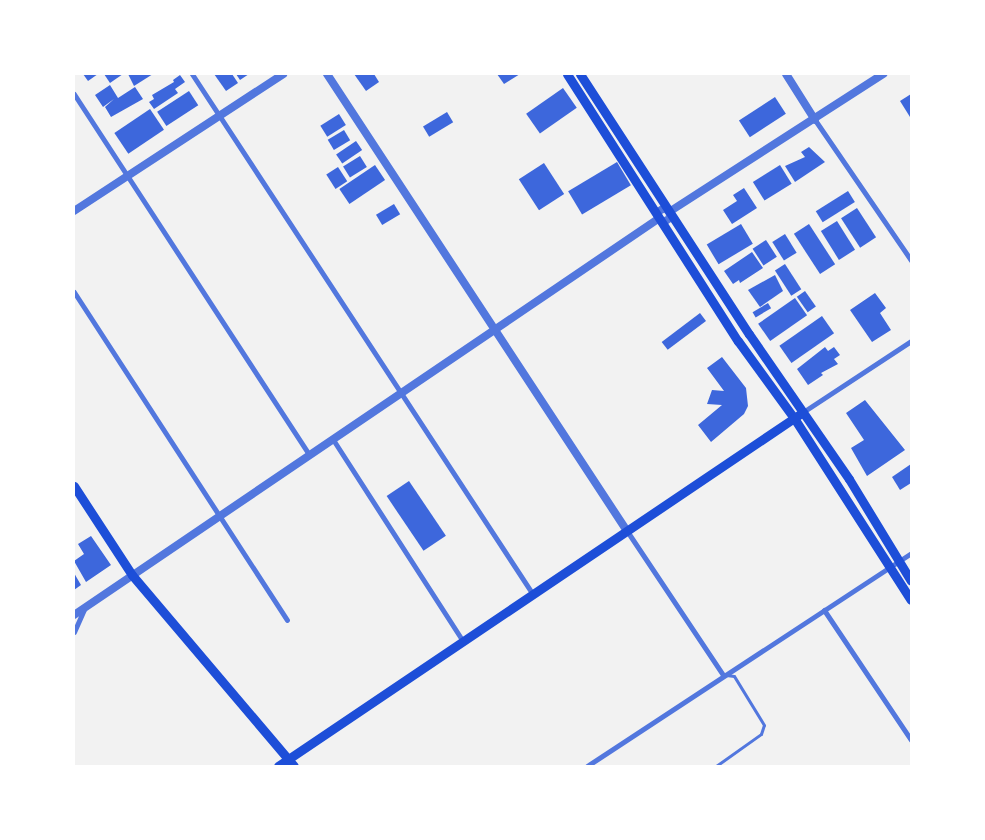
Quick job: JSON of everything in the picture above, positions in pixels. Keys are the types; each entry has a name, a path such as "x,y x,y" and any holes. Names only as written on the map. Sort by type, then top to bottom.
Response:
{"main road":[{"path":"568,74 658,219 738,341 794,418 911,600"},
{"path":"580,74 749,334 849,478 911,581"},
{"path":"738,341 749,334"},
{"path":"278,766 287,758 462,640 803,412"},
{"path":"838,486 849,478"},
{"path":"74,486 132,575 294,766"}],"street":[{"path":"192,74 532,593"},
{"path":"74,211 284,74"},
{"path":"327,74 723,675"},
{"path":"786,74 911,260"},
{"path":"74,615 399,392 658,219 660,210 669,212 816,120 883,74"},
{"path":"74,94 129,175 308,454"},
{"path":"74,292 287,620"},
{"path":"803,412 911,341"},
{"path":"332,438 462,640"},
{"path":"587,766 911,553"},
{"path":"74,632 85,608"},
{"path":"824,610 911,740"}],"lane":[{"path":"716,766 761,734 764,725 734,676 723,675"}],"building":[{"path":"83,74 98,74 88,81"},
{"path":"104,74 123,74 110,83"},
{"path":"128,74 153,74 134,86"},
{"path":"214,74 232,74 238,83 226,91"},
{"path":"236,74 249,74 240,80"},
{"path":"354,74 374,74 379,82 366,91"},
{"path":"497,74 520,74 504,84"},
{"path":"180,75 185,82 175,89 178,93 154,109 149,102 154,99 152,95 174,82 173,80"},
{"path":"110,85 118,98 135,87 143,99 111,117 105,107 114,99 103,107 95,95"},
{"path":"563,88 577,108 540,133 526,114"},
{"path":"189,91 198,105 166,126 157,112"},
{"path":"911,94 911,116 910,117 900,101"},
{"path":"775,97 786,114 750,137 739,120"},
{"path":"150,109 164,130 128,154 114,133"},
{"path":"447,112 453,122 429,137 423,126"},
{"path":"339,114 346,125 327,137 320,126"},
{"path":"344,130 350,140 334,150 328,140"},
{"path":"356,141 362,150 342,164 336,154"},
{"path":"809,147 825,162 795,182 785,166 805,157 801,152"},
{"path":"360,156 367,167 350,178 343,167"},
{"path":"617,162 631,185 582,215 568,191"},
{"path":"544,163 564,194 539,210 519,179"},
{"path":"375,165 385,180 349,204 339,189"},
{"path":"780,165 792,184 765,201 753,182"},
{"path":"338,167 347,181 336,189 326,175"},
{"path":"744,188 757,208 732,224 723,210 737,201 733,195"},
{"path":"848,191 855,202 823,222 816,211"},
{"path":"394,204 400,214 382,225 376,215"},
{"path":"857,208 876,237 860,248 841,218"},
{"path":"837,221 855,250 839,260 821,231"},
{"path":"741,224 753,244 719,264 707,245"},
{"path":"809,224 835,264 820,274 794,234"},
{"path":"785,234 797,253 784,261 772,242"},
{"path":"766,240 777,257 763,265 753,249"},
{"path":"752,252 763,268 740,283 739,280 733,284 724,271"},
{"path":"785,264 801,289 791,296 775,271"},
{"path":"775,275 783,291 760,307 748,290"},
{"path":"805,291 816,307 808,312 797,297"},
{"path":"875,293 886,308 880,313 891,330 872,342 850,310"},
{"path":"795,298 807,315 770,341 758,324"},
{"path":"768,303 771,308 756,317 753,312"},
{"path":"700,313 706,321 668,350 662,342"},
{"path":"822,316 834,333 791,363 779,346"},
{"path":"825,347 828,351 834,347 840,355 834,359 838,364 821,373 823,375 808,385 797,369"},
{"path":"722,357 746,388 748,406 744,414 711,442 698,425 722,405 707,404 712,390 724,391 707,368"},
{"path":"865,400 905,450 867,476 851,448 864,440 846,413"},
{"path":"911,464 911,483 900,490 892,477"},
{"path":"409,481 446,536 424,551 387,496"},
{"path":"91,536 111,565 86,582 74,561 84,554 78,544"},
{"path":"74,573 81,585 74,590"}]}
